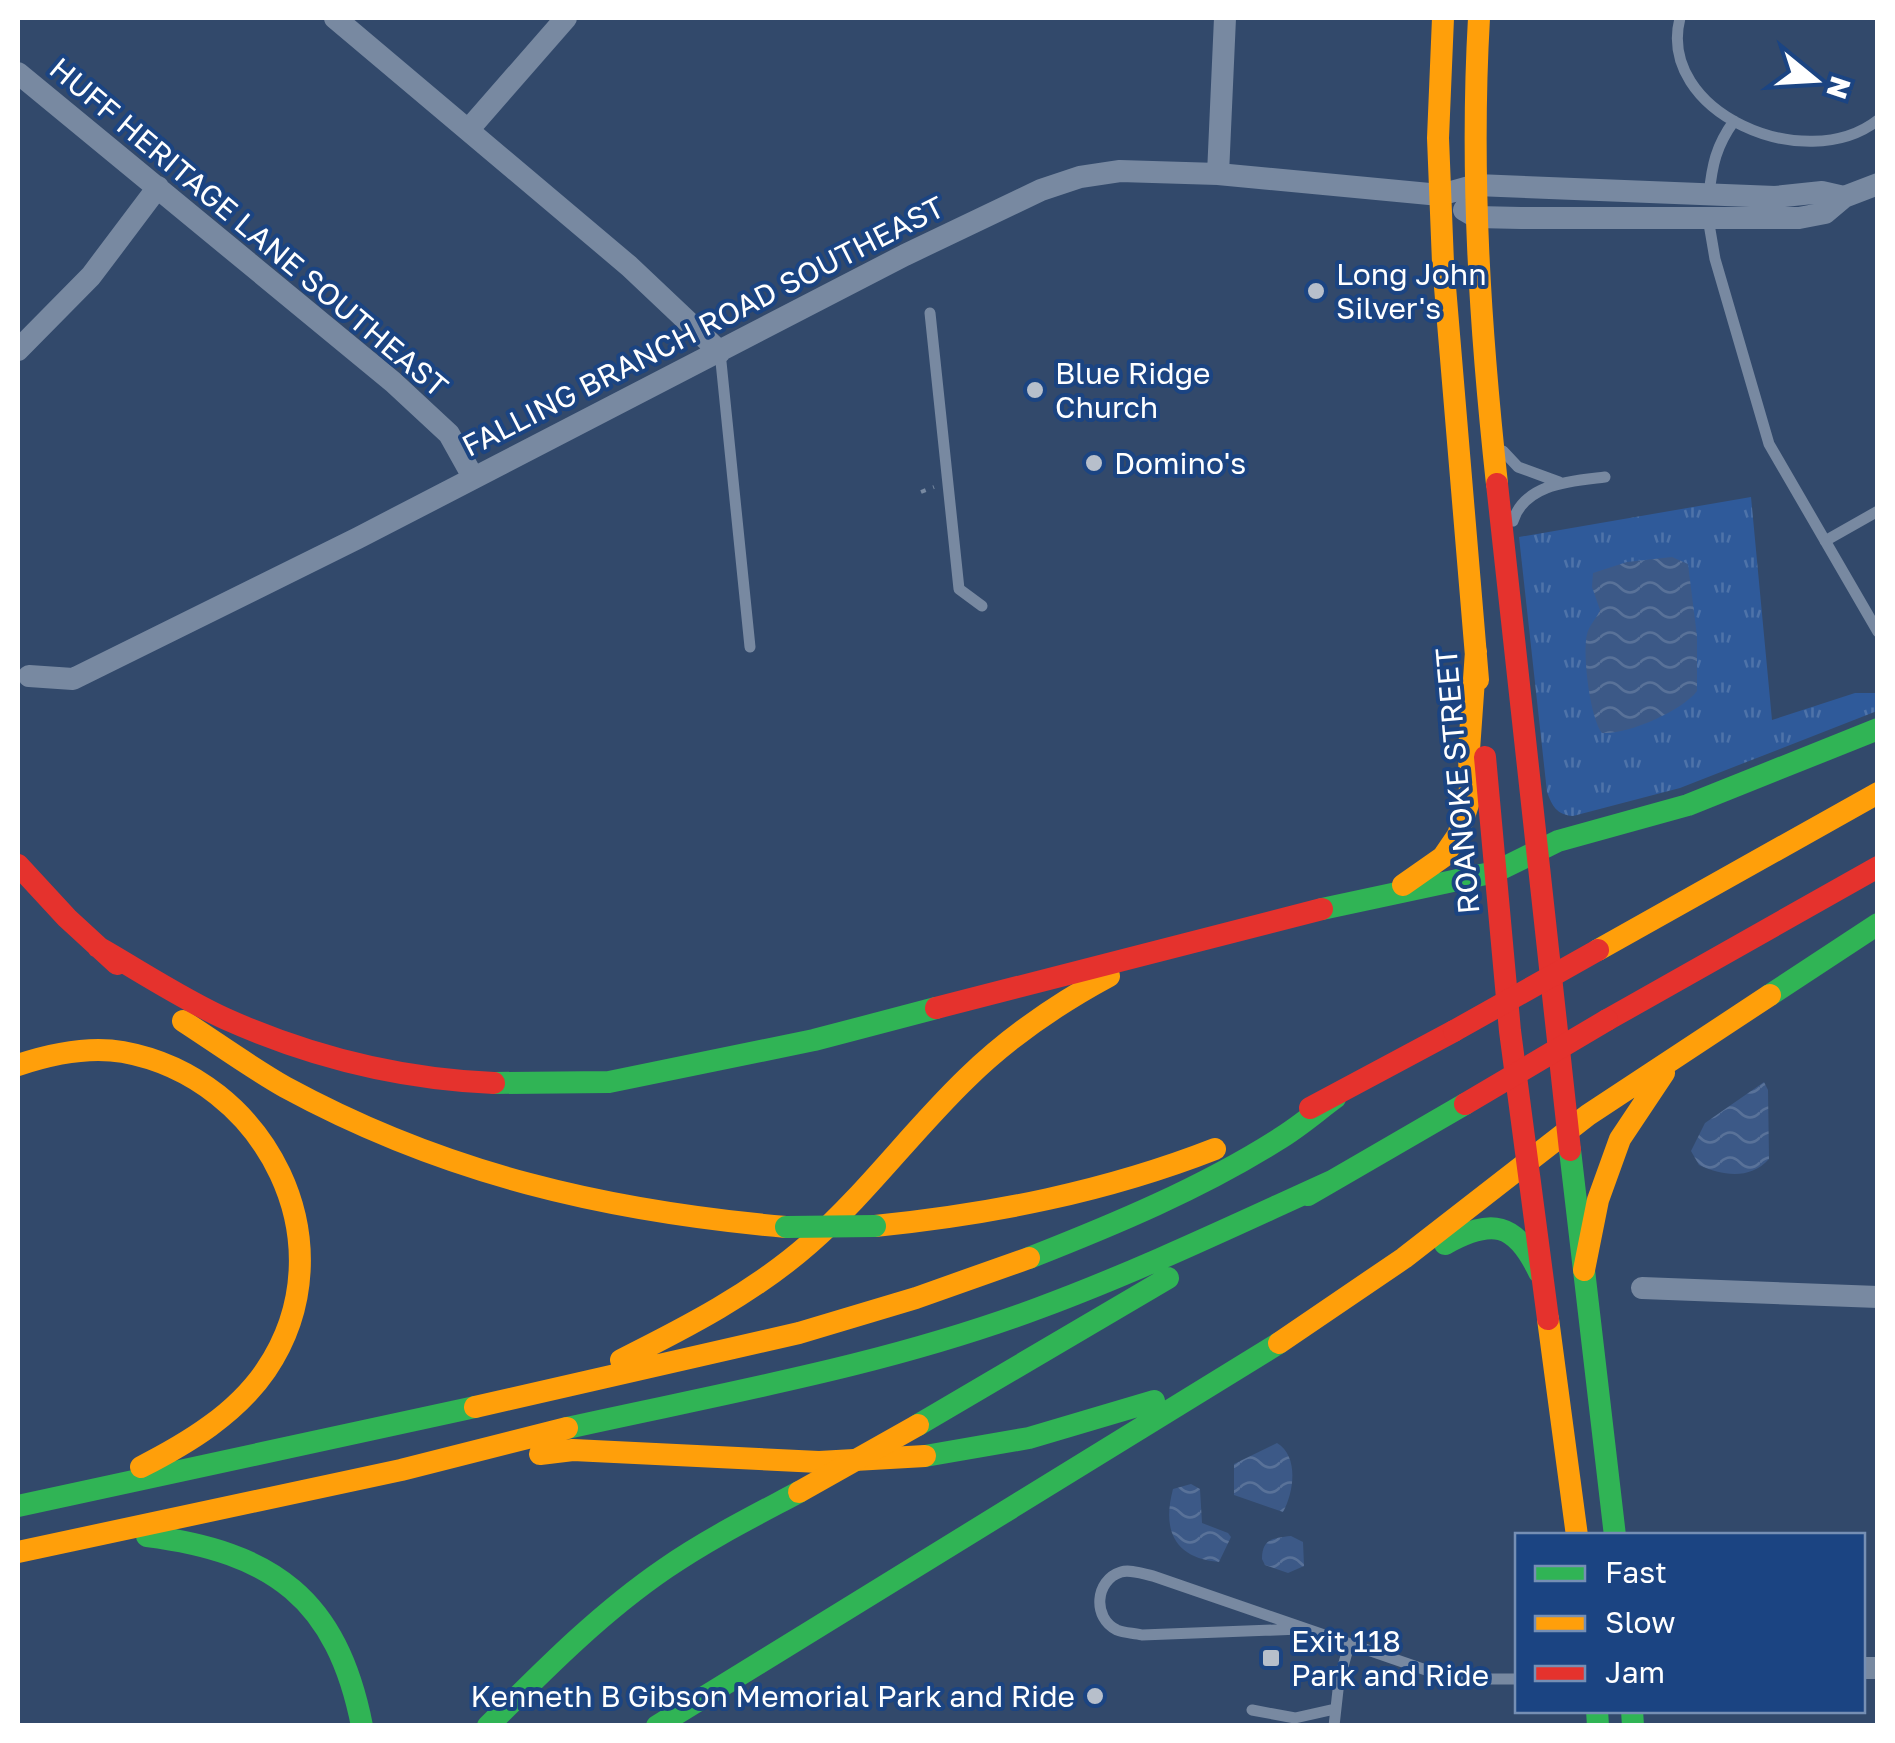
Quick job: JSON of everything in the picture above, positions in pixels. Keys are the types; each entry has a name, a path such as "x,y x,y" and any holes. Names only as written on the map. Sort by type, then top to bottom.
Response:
{"main road":[{"name":"ROANOKE STREET","path":"1444,18 1438,138 1450,370 1526,1166 1577,1533"},
{"path":"1479,18 1476,217 1494,432 1536,851 1615,1533"},
{"path":"1395,891 1443,857 1458,835 1470,798 1476,651"},
{"path":"98,948 223,1018 305,1050 374,1070 455,1082 609,1082 814,1040 1171,946 1395,891 1495,872 1558,841 1688,805 1878,729"},
{"path":"18,865 98,948 177,1017 284,1086 444,1161 533,1189 697,1221 786,1228 874,1226 970,1216 1126,1181 1204,1154 1335,1098 1878,793"},
{"path":"488,1726 540,1673 622,1602 690,1552 918,1424 1608,1020 1878,867"},
{"path":"656,1726 1296,1333 1404,1258 1568,1130 1878,924"},
{"path":"550,1391 723,1308 770,1278 855,1200 951,1094 994,1053 1081,991 1171,946"},
{"path":"18,1065 51,1054 123,1052 204,1082 270,1148 296,1215 300,1252 294,1308 273,1359 259,1380 225,1414 195,1436 98,1489"},
{"path":"1584,1270 1598,1200 1620,1139 1676,1055"},
{"path":"18,1506 740,1349 849,1321 1051,1252 1145,1210 1274,1142 1335,1098"},
{"path":"18,1552 401,1470 926,1345 1164,1258 1332,1182"},
{"path":"1404,1258 1427,1254 1472,1229 1495,1226 1520,1238 1540,1272"},
{"path":"401,1470 573,1450 802,1461 899,1459 1022,1442 1219,1378"},
{"path":"1570,1482 1586,1510 1591,1533"},
{"path":"98,1534 200,1542 234,1552 276,1574 298,1592 332,1635 356,1687 362,1726"}],"street":[{"path":"335,18 629,266 720,352"},
{"path":"469,129 566,18"},
{"path":"1218,174 1225,18"},
{"name":"HUFF HERITAGE LANE SOUTHEAST","path":"18,73 421,408 449,434 474,478"},
{"name":"FALLING BRANCH ROAD SOUTHEAST","path":"30,676 72,680 1041,190 1080,177 1120,172 1218,174 1440,195"},
{"path":"1440,195 1476,184 1799,218 1826,213 1844,197 1878,184"},
{"path":"18,350 91,276 158,187"},
{"path":"1440,195 1476,217 1708,206"},
{"path":"1642,1288 1878,1297"}],"lane":[{"path":"1680,18 1676,32 1684,71 1734,121 1768,137 1807,142 1862,130 1878,120"},
{"path":"1734,121 1719,142 1712,162 1708,206 1714,259 1769,444 1878,632"},
{"path":"930,313 958,589 982,606"},
{"path":"720,352 750,648"},
{"path":"1494,432 1504,452 1518,466 1559,482"},
{"path":"1506,560 1516,511 1525,500 1559,482 1605,477"},
{"path":"1825,541 1878,512"},
{"path":"1300,1628 1142,1634 1117,1630 1099,1608 1100,1594 1107,1579 1124,1570 1170,1582 1452,1679 1515,1679"},
{"path":"1334,1726 1349,1645"},
{"path":"1252,1710 1294,1718 1335,1709"}],"green space":[{"path":"1751,497 1772,720 1855,693 1877,693 1877,711 1680,788 1573,816 1559,812 1547,792 1519,537"}],"water":[{"path":"1672,557 1688,564 1697,636 1697,691 1653,720 1602,733 1590,699 1586,667 1588,631 1600,610 1592,587 1593,573 1627,562"},
{"path":"1764,1082 1768,1090 1769,1159 1762,1166 1736,1174 1699,1165 1691,1151 1705,1123"},
{"path":"1277,1443 1289,1456 1292,1475 1283,1512 1234,1495 1234,1464"},
{"path":"1191,1484 1200,1489 1202,1523 1231,1537 1219,1562 1191,1555 1171,1529 1173,1489"},
{"path":"1291,1536 1303,1542 1304,1566 1288,1573 1265,1565 1262,1559 1266,1543"}],"traffic: fast":[{"path":"1322,909 1495,872 1558,841 1688,805 1878,729"},
{"path":"1770,995 1878,924"},
{"path":"494,1083 609,1082 814,1040 936,1008"},
{"path":"1029,1258 1125,1219 1219,1174 1286,1134 1335,1098"},
{"path":"1308,1195 1465,1104"},
{"path":"1570,1150 1615,1533"},
{"path":"567,1428 865,1362 982,1328 1113,1279 1332,1181"},
{"path":"786,1227 875,1226"},
{"path":"1445,1244 1476,1230 1501,1230 1521,1243 1539,1272"},
{"path":"918,1425 1168,1278"},
{"path":"657,1726 1279,1343"},
{"path":"925,1456 1029,1438 1154,1401"},
{"path":"18,1506 475,1407"},
{"path":"488,1726 573,1643 642,1585 698,1547 799,1492"},
{"path":"147,1536 230,1555 264,1570 292,1589 316,1614 336,1645 362,1726"},
{"path":"1597,1713 1598,1726"},
{"path":"1632,1713 1633,1726"}],"traffic: slow":[{"path":"1443,18 1438,138 1443,263 1478,680"},
{"path":"1479,18 1478,251 1497,484"},
{"path":"1403,885 1443,857 1458,835 1470,798 1476,651"},
{"path":"1598,950 1878,793"},
{"path":"621,1360 719,1308 788,1262 850,1204 983,1063 1034,1022 1109,976"},
{"path":"1279,1343 1404,1258 1588,1115 1770,995"},
{"path":"183,1021 285,1087 405,1143 466,1165 591,1199 786,1227"},
{"path":"18,1065 56,1054 96,1050 123,1052 174,1068 218,1095 254,1131 280,1174 296,1221 300,1271 290,1321 266,1370 210,1426 141,1467"},
{"path":"1584,1270 1598,1200 1620,1139 1664,1073"},
{"path":"875,1226 1048,1199 1132,1177 1215,1149"},
{"path":"475,1407 799,1333 1029,1258"},
{"path":"1548,1319 1577,1533"},
{"path":"799,1492 918,1425"},
{"path":"18,1552 401,1470 567,1428"},
{"path":"540,1454 573,1450 819,1462 925,1456"}],"traffic: jam":[{"path":"1497,484 1570,1150"},
{"path":"1485,757 1510,1031 1548,1319"},
{"path":"18,865 117,964"},
{"path":"1607,1020 1878,867"},
{"path":"936,1008 1322,909"},
{"path":"98,947 210,1011 323,1055 424,1077 494,1083"},
{"path":"1454,1031 1598,950"},
{"path":"1465,1104 1607,1020"},
{"path":"1310,1108 1454,1031"}],"place":[{"name":"Long John Silver's","path":"1316,291"},
{"name":"Blue Ridge Church","path":"1035,390"},
{"name":"Domino's","path":"1094,463"},
{"name":"Exit 118 Park and Ride","path":"1271,1658"},
{"name":"Kenneth B Gibson Memorial Park and Ride","path":"1095,1696"}]}
